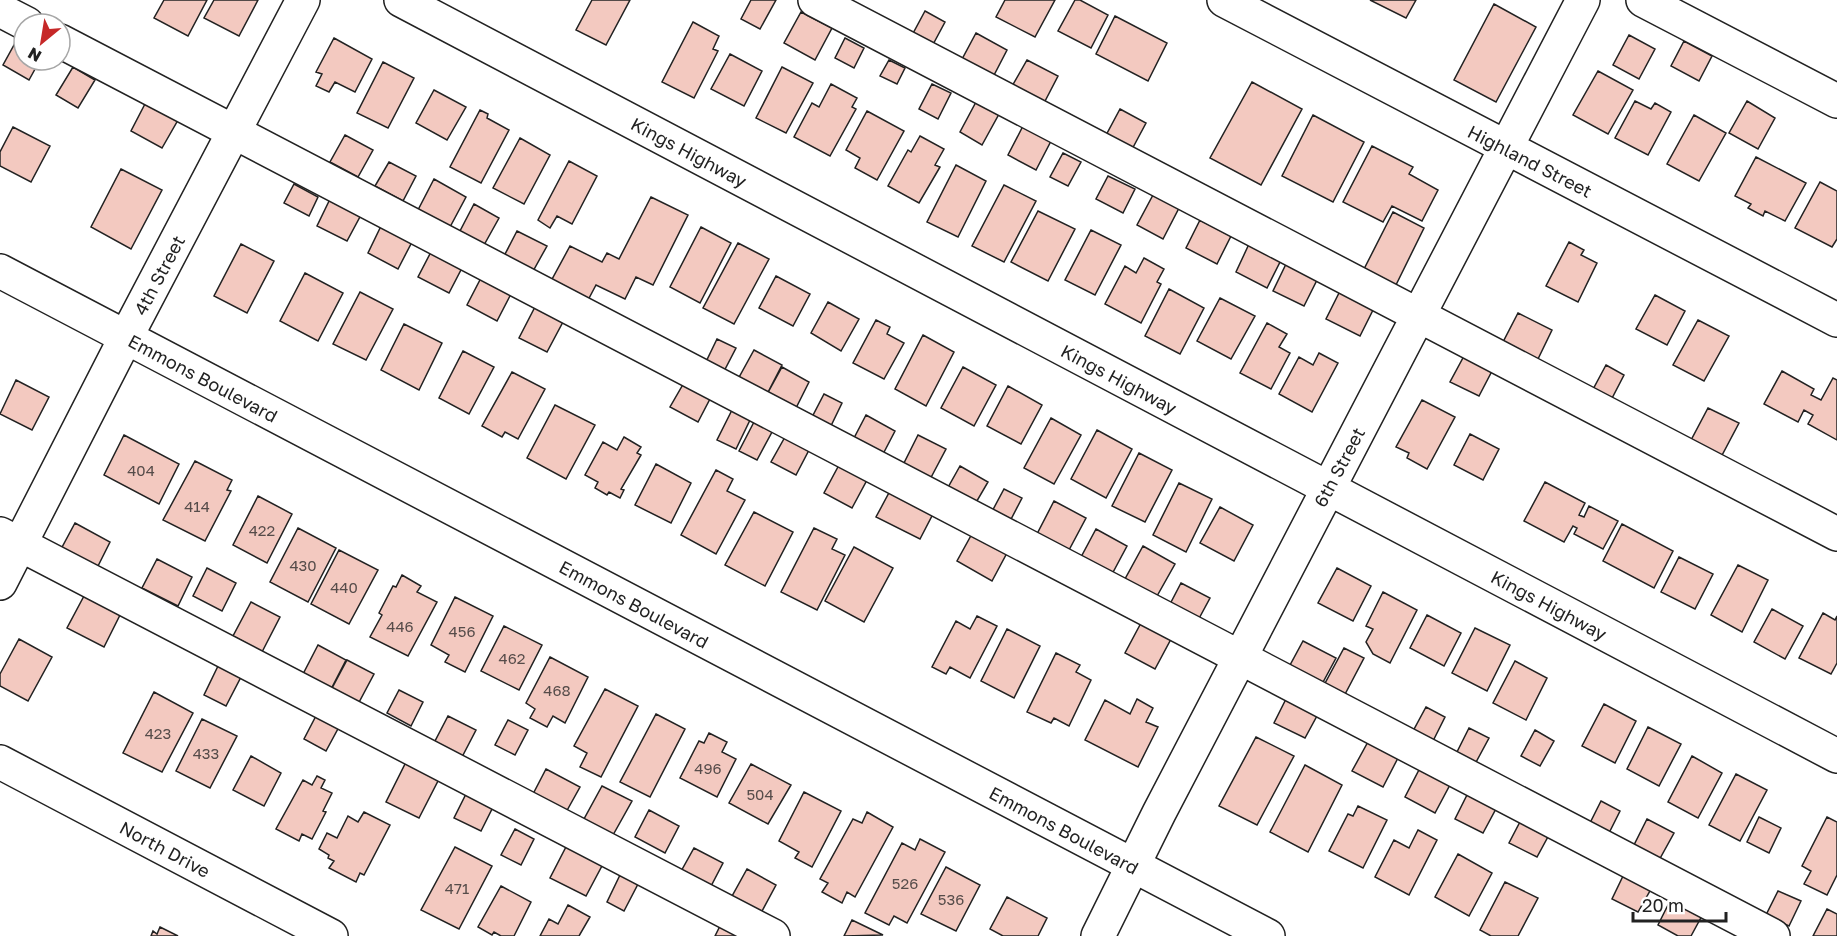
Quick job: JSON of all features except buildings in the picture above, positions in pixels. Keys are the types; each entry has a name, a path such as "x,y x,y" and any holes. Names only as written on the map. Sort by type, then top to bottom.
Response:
{"street":[{"name":"4th Street","path":"0,583 10,539 101,388 303,0"},
{"name":"Kings Highway","path":"401,0 1837,756"},
{"path":"815,0 1837,534"},
{"name":"Highland Street","path":"1224,0 1837,320"},
{"name":"6th Street","path":"1098,936 1240,657 1583,0"},
{"path":"1643,0 1837,101"},
{"path":"72,47 1206,642 1240,657 1773,936"},
{"name":"Emmons Boulevard","path":"0,271 1268,936"},
{"path":"10,539 773,936"},
{"name":"North Drive","path":"0,762 331,936"}]}
